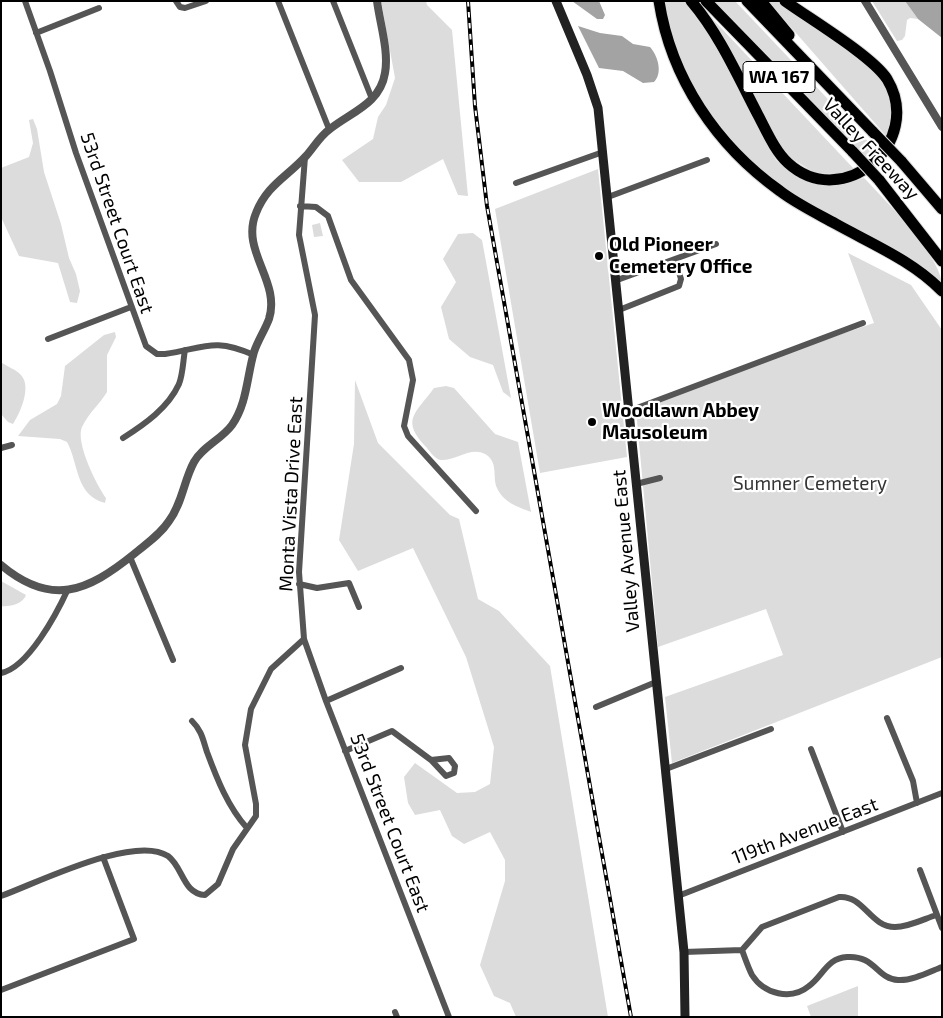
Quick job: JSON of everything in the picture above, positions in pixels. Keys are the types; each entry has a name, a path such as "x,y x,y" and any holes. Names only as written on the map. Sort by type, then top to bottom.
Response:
{"highway":[{"path":"659,1 672,53 689,90 703,114 739,158 782,193 901,259 942,291"},
{"path":"691,1 716,35 774,145 788,163 796,169 816,178 835,179 853,176 880,158 892,138 897,115 892,87 877,67 785,1"},
{"name":"Valley Freeway","path":"706,1 880,180 942,261"},
{"name":"Valley Freeway","path":"747,1 901,161 942,209"},
{"path":"761,1 855,112"}],"main road":[{"name":"Valley Avenue East","path":"556,1 594,94 603,152 684,952 685,1017"}],"street":[{"name":"53rd Street Court East","path":"25,1 76,153 143,341 151,351 165,354 215,344 235,347 254,355"},
{"path":"178,4 190,7 206,1"},
{"path":"278,1 329,129"},
{"path":"333,1 372,99"},
{"path":"1,565 18,579 34,587 50,590 68,589 93,583 130,558 169,522 196,458 232,426 241,407 254,355 269,318 272,305 268,284 254,249 253,221 272,186 305,157 329,129 372,99 384,79 386,61 377,1"},
{"path":"865,1 942,128"},
{"path":"36,33 99,8"},
{"path":"516,183 603,152"},
{"name":"Monta Vista Drive East","path":"304,639 299,584 315,315 299,234 305,157"},
{"path":"608,197 706,160"},
{"path":"300,206 316,207 328,216 351,280 409,360 413,380 404,426 408,436 476,511"},
{"path":"616,277 620,279 716,244"},
{"path":"619,310 679,286 681,279 675,259"},
{"path":"48,339 131,307"},
{"path":"629,411 863,323"},
{"path":"123,438 147,422 170,399 179,384 185,350"},
{"path":"1,448 12,445"},
{"path":"636,484 660,478"},
{"path":"130,558 173,660"},
{"path":"299,584 317,588 349,584 359,607"},
{"path":"1,673 14,668 22,661 57,614 68,589"},
{"name":"53rd Street Court East","path":"304,639 449,1017"},
{"path":"1,896 102,857 141,850 162,853 176,864 189,888 195,893 205,895 218,884 226,861 256,812 245,745 251,709 271,669 304,639"},
{"path":"326,700 401,668"},
{"path":"596,707 656,682"},
{"path":"887,718 913,781 917,803"},
{"path":"192,721 202,733 208,753 232,810 247,828"},
{"path":"666,769 772,729"},
{"path":"346,751 392,732 432,760"},
{"path":"811,749 843,832"},
{"name":"119th Avenue East","path":"678,896 942,794"},
{"path":"1,990 134,939 102,857"},
{"path":"920,870 942,928"},
{"path":"684,952 742,950 762,927 839,897 851,898 875,920 893,927 904,926 936,915"},
{"path":"742,950 757,981 765,988 780,994 789,994 808,987 828,964 844,957 866,959 887,976 898,980 915,977 942,967"}],"green space":[{"path":"381,1 426,1 427,5 452,30 468,196 458,195 443,159 401,182 359,182 342,160 373,139 378,117 386,105 395,78"},
{"path":"664,1 684,1 713,41 776,160 796,176 817,184 839,184 864,178 923,244 933,259 942,285 769,179 736,148 696,93 677,52"},
{"path":"713,1 735,1 878,152 867,163"},
{"path":"768,1 777,1 839,43 871,68 889,92 892,109 887,137"},
{"path":"872,1 905,1 918,19 910,18 907,20 905,36 902,40 897,41"},
{"path":"708,14 854,169 836,174 815,173 786,155"},
{"path":"33,119 37,129 44,172 61,224 69,258 76,274 80,291 77,303 70,302 58,263 19,256 1,217 1,168 29,157 33,143 29,120"},
{"path":"598,169 627,457 540,473 495,209"},
{"path":"320,223 323,236 314,237 312,225"},
{"path":"473,233 482,240 511,398 503,392 493,365 470,357 449,339 441,307 456,282 443,259 458,234"},
{"name":"Sumner Cemetery","path":"848,253 911,285 942,330 942,657 672,763 665,697 783,655 766,609 658,647 636,410 768,359 874,323"},
{"path":"115,332 116,337 107,355 107,392 91,412 82,427 81,434 84,453 97,484 106,498 105,503 95,499 83,486 67,442 60,439 18,436 30,420 57,404 61,396 65,366 104,335"},
{"path":"1,362 19,373 24,380 24,400 13,424 8,422 1,414"},
{"path":"355,380 378,443 450,515 459,519 478,599 499,611 550,666 608,1017 516,1017 510,1003 494,996 480,965 505,881 505,860 490,832 464,844 452,836 440,810 415,815 408,803 404,777 415,763 457,793 475,792 490,784 494,747 466,657 413,548 358,571 339,540 354,444"},
{"path":"446,386 454,388 495,434 518,442 531,512 511,503 503,497 497,488 494,465 485,454 474,452 441,460 433,456 419,438 412,424 416,411 434,388"},
{"path":"1,581 26,595 22,601 8,606 1,606"},
{"path":"858,986 858,1017 811,1017 807,1006"}],"shaded area":[{"path":"572,1 599,1 605,15 603,19 597,19"},
{"path":"905,1 942,1 942,38 918,19"},
{"path":"578,26 600,33 622,36 633,44 650,47 658,64 657,78 654,82 643,83 623,71 599,68"}],"railway":[{"path":"468,1 475,106 487,206 631,1017"}],"place":[{"name":"Old Pioneer Cemetery Office","path":"599,256"},
{"name":"Woodlawn Abbey Mausoleum","path":"592,422"}]}
